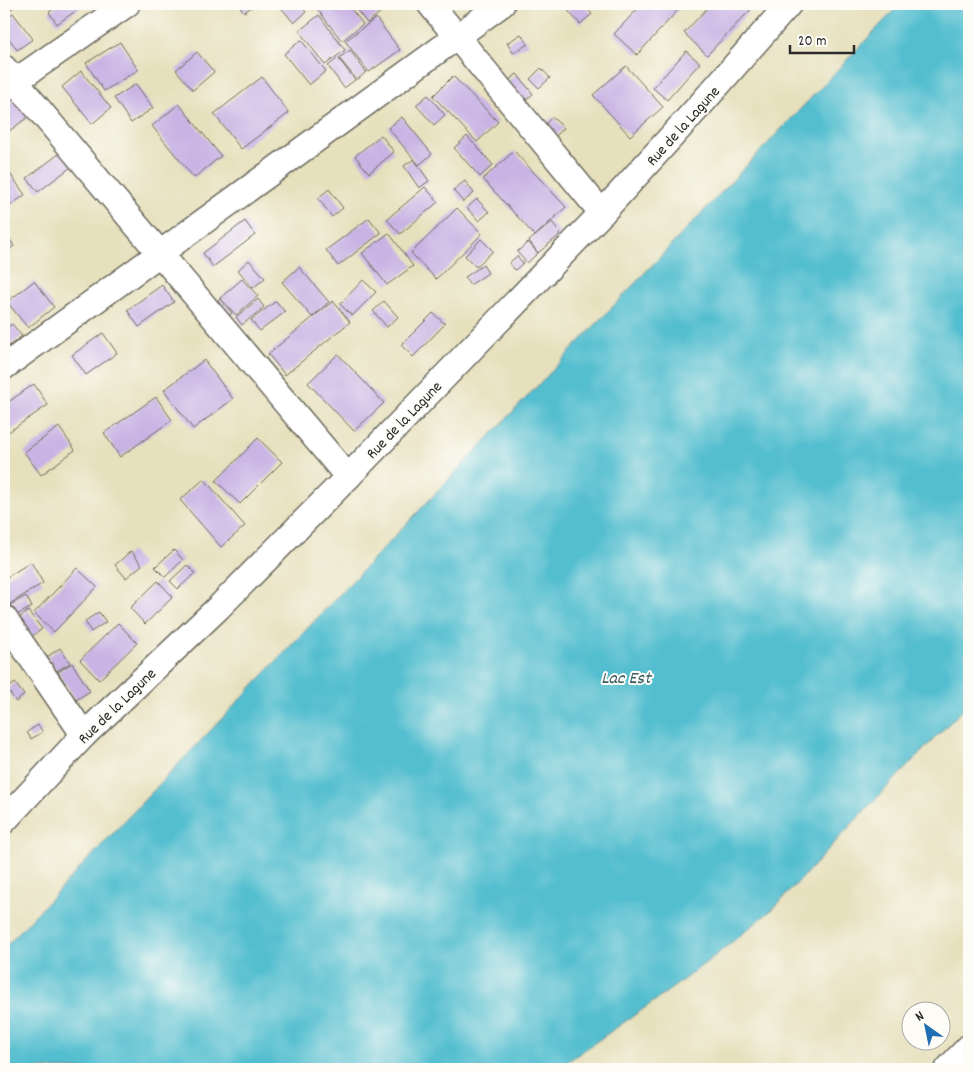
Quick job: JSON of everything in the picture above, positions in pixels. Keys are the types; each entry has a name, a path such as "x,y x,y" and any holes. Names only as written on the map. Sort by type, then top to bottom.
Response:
{"street":[{"path":"127,4 7,79 161,253 348,477"},
{"path":"430,4 602,213"},
{"path":"4,367 502,4"},
{"name":"Rue de la Lagune","path":"4,821 84,735 218,608 348,477 602,213 789,4"},
{"path":"4,618 84,735"},
{"path":"948,1069 969,1047"}],"water":[{"name":"Lac Est","path":"900,4 969,4 969,703 866,809 774,908 659,998 557,1069 4,1069 4,948"}],"building":[{"path":"4,4 18,4 4,14"},
{"path":"61,4 76,4 80,8 57,24 49,12"},
{"path":"238,4 256,4 244,12"},
{"path":"278,4 299,4 306,12 294,23"},
{"path":"315,4 347,4 363,24 342,41"},
{"path":"352,4 377,4 382,11 367,23"},
{"path":"562,4 583,4 592,14 580,24"},
{"path":"642,4 673,4 679,9 637,55 614,34"},
{"path":"711,4 756,4 707,55 684,33"},
{"path":"13,13 33,39 17,50 4,31 4,20"},
{"path":"319,15 345,50 325,65 299,31"},
{"path":"376,18 400,50 369,72 345,41"},
{"path":"521,34 528,44 513,53 507,43"},
{"path":"301,40 326,71 309,85 284,54"},
{"path":"120,42 138,70 104,91 86,63"},
{"path":"350,50 366,72 357,80 339,58"},
{"path":"686,51 700,63 667,100 653,88"},
{"path":"197,52 214,72 193,90 176,70"},
{"path":"338,58 355,80 344,88 328,66"},
{"path":"626,66 663,107 630,136 593,95"},
{"path":"541,68 550,78 539,88 530,79"},
{"path":"81,71 111,108 92,124 62,87"},
{"path":"517,74 533,94 521,104 504,84"},
{"path":"453,76 498,122 477,142 433,96"},
{"path":"262,77 289,113 241,149 214,114"},
{"path":"136,84 153,108 131,123 114,98"},
{"path":"428,95 445,115 434,125 416,105"},
{"path":"17,97 31,115 5,134 4,106"},
{"path":"179,104 221,156 194,178 152,126"},
{"path":"402,117 432,154 419,165 388,128"},
{"path":"552,117 564,128 551,141 539,131"},
{"path":"381,135 394,152 369,173 355,156"},
{"path":"467,136 493,165 480,177 454,148"},
{"path":"64,150 75,164 38,192 27,178"},
{"path":"514,151 566,207 535,236 483,179"},
{"path":"414,159 429,181 419,188 404,166"},
{"path":"4,165 25,195 4,210"},
{"path":"465,181 474,193 463,202 453,190"},
{"path":"425,187 438,202 400,234 387,219"},
{"path":"329,189 343,208 332,217 318,198"},
{"path":"477,199 489,212 479,221 467,208"},
{"path":"457,208 482,234 436,279 411,253"},
{"path":"369,218 381,233 338,266 326,250"},
{"path":"245,221 255,235 213,267 203,253"},
{"path":"552,222 561,234 538,253 529,241"},
{"path":"4,230 14,246 4,254"},
{"path":"389,233 413,266 387,285 362,253"},
{"path":"481,239 493,251 476,267 465,256"},
{"path":"528,242 538,253 527,263 517,252"},
{"path":"517,256 523,263 515,270 509,263"},
{"path":"249,260 265,278 253,288 238,270"},
{"path":"483,265 488,273 470,285 465,277"},
{"path":"299,267 329,302 312,317 282,282"},
{"path":"242,279 258,296 236,315 220,298"},
{"path":"363,280 376,292 352,316 340,304"},
{"path":"34,281 54,307 28,328 7,302"},
{"path":"162,285 174,302 139,327 127,310"},
{"path":"220,299 232,313 221,323 209,308"},
{"path":"258,299 264,307 242,325 236,317"},
{"path":"276,301 285,312 260,331 251,320"},
{"path":"333,301 350,322 285,375 268,354"},
{"path":"384,301 398,317 387,327 373,311"},
{"path":"433,313 445,324 413,357 401,345"},
{"path":"12,324 22,336 4,350 4,330"},
{"path":"103,333 117,353 86,375 72,355"},
{"path":"338,354 384,403 354,431 308,383"},
{"path":"204,360 233,399 193,429 164,390"},
{"path":"34,384 48,405 7,433 4,429 4,405"},
{"path":"156,397 172,420 120,457 104,433"},
{"path":"59,427 75,450 41,475 24,452"},
{"path":"258,438 282,462 240,504 216,481"},
{"path":"204,479 245,526 221,547 180,500"},
{"path":"174,550 183,560 165,577 155,567"},
{"path":"131,551 142,565 126,578 115,565"},
{"path":"31,562 43,583 8,605 4,598 4,579"},
{"path":"187,565 195,573 178,589 170,581"},
{"path":"77,568 97,587 54,632 34,613"},
{"path":"158,581 173,597 145,624 130,608"},
{"path":"26,596 32,607 15,616 10,605"},
{"path":"28,611 42,629 32,636 18,619"},
{"path":"99,612 106,622 91,632 85,621"},
{"path":"118,623 137,643 99,680 80,660"},
{"path":"60,648 70,663 57,671 47,657"},
{"path":"72,663 90,691 76,700 58,672"},
{"path":"15,683 24,695 16,702 7,689"},
{"path":"38,725 43,732 31,739 27,732"}]}
